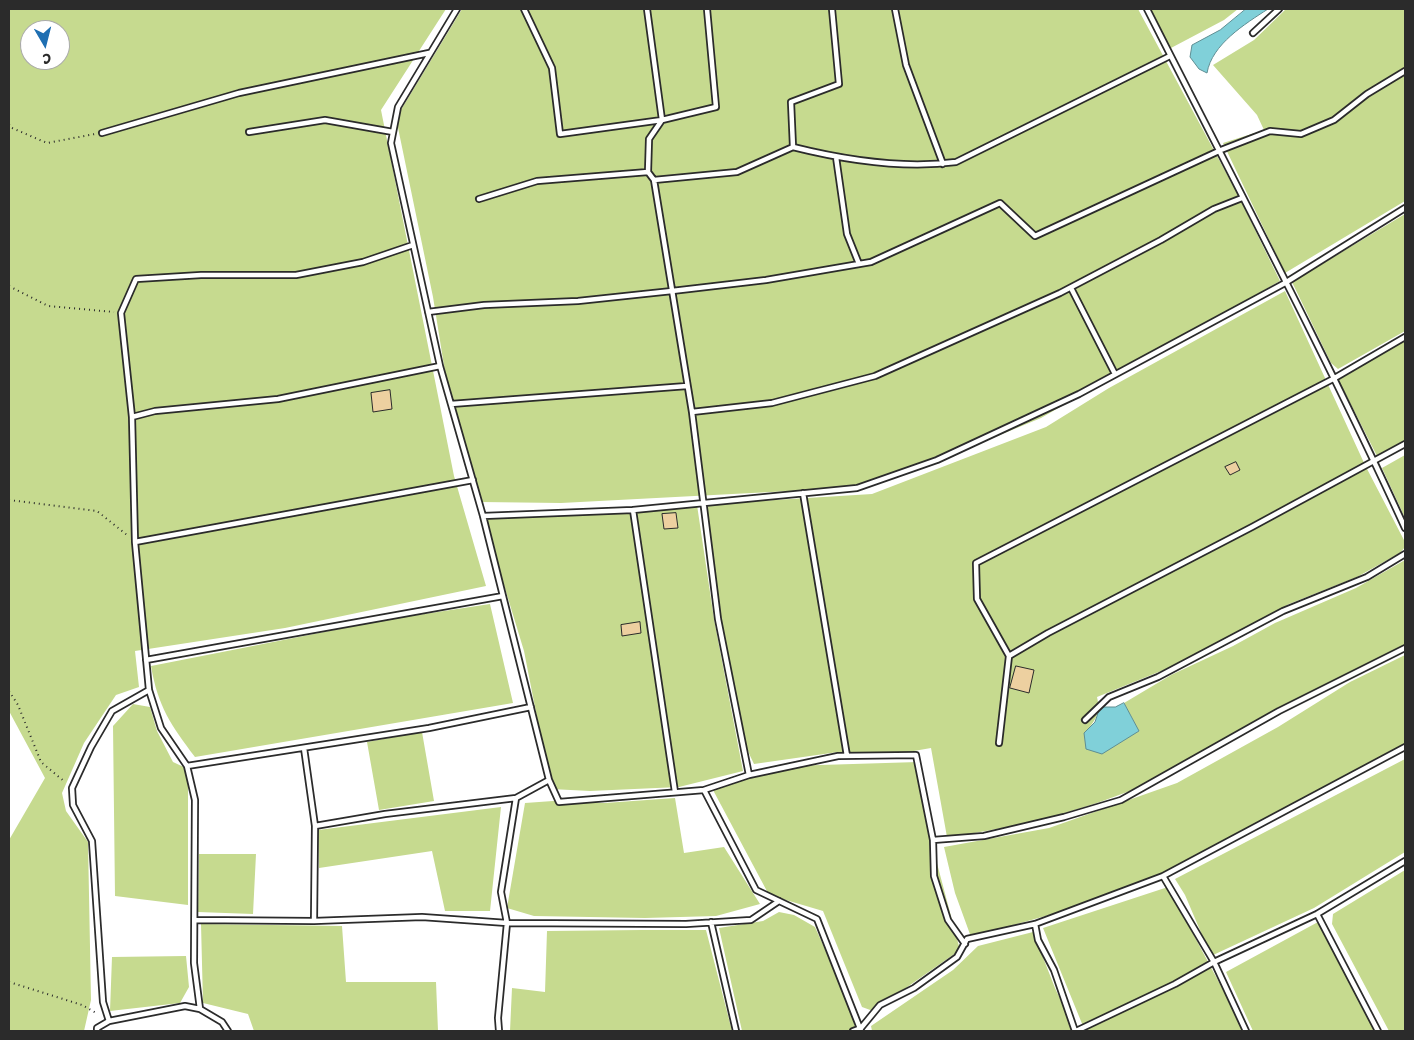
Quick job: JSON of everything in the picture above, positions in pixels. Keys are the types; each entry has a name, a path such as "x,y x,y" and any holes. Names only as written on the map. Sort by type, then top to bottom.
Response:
{"lane":[{"path":"457,9 398,107 391,144 440,366 483,516 549,780 559,802 704,790 749,774 847,756 916,755 933,840 934,876 948,920 964,944"},
{"path":"524,9 552,68 560,134 662,120 716,107 707,9"},
{"path":"647,9 662,120 649,139 648,172 654,180 688,386 718,619 749,774"},
{"path":"793,147 791,102 840,84 836,27 832,9"},
{"path":"895,9 906,65 942,164"},
{"path":"1147,9 1221,150 1242,198 1374,461 1405,528"},
{"path":"1253,33 1279,9"},
{"path":"102,133 239,93 429,53"},
{"path":"654,180 738,172 793,147 836,158 929,166 956,162 1170,56"},
{"path":"428,312 484,305 578,301 672,291 766,280 871,262 1000,203 1035,236 1221,150 1270,131 1301,134 1334,120 1367,94 1405,72"},
{"path":"249,132 325,120 393,132"},
{"path":"836,158 847,234 859,264"},
{"path":"479,199 537,181 648,172"},
{"path":"692,412 772,403 875,376 1071,288 1161,240 1214,209 1242,198"},
{"path":"483,516 633,510 857,488 937,460 1079,394 1285,283 1405,208"},
{"path":"200,1009 194,963 195,800 188,766 160,728 149,690 135,542 132,417 121,313 136,279 201,275 296,275 363,262 413,245"},
{"path":"1071,288 1115,374"},
{"path":"999,743 1009,656 978,600 976,563 1333,379 1405,336"},
{"path":"132,417 155,411 278,398 440,366"},
{"path":"451,404 688,386"},
{"path":"1009,656 1048,633 1252,527 1405,444"},
{"path":"135,542 473,480"},
{"path":"803,493 847,756"},
{"path":"633,510 675,792"},
{"path":"1085,720 1109,697 1158,677 1283,612 1367,577 1405,554"},
{"path":"146,660 503,596"},
{"path":"933,840 984,836 1064,817 1121,800 1279,711 1405,648"},
{"path":"109,1021 103,1002 92,841 73,805 72,788 91,747 112,711 149,690"},
{"path":"188,766 429,728 531,707"},
{"path":"853,1031 861,1030 880,1005 914,988 957,958 968,938 1035,924 1163,876 1405,747"},
{"path":"304,748 315,826 314,921"},
{"path":"315,826 385,814 516,798 549,780"},
{"path":"704,790 756,890 817,919 861,1030"},
{"path":"499,1031 498,1018 507,922 501,892 516,798"},
{"path":"1035,924 1038,940 1054,970 1075,1031 1174,984 1214,962 1317,914 1405,861"},
{"path":"1163,876 1214,962 1246,1031"},
{"path":"195,920 314,921 422,917 507,922 711,922 751,920 780,901"},
{"path":"1317,914 1378,1031"},
{"path":"711,922 736,1031"},
{"path":"97,1031 97,1028 109,1021 185,1006 200,1009 222,1022 228,1031"}],"path":[{"path":"9,124 12,128 47,144 102,133"},
{"path":"9,286 48,306 121,313"},
{"path":"9,500 97,510 135,542"},
{"path":"9,691 18,706 41,762 72,788"},
{"path":"9,982 82,1005 109,1021"}],"green space":[{"path":"9,9 446,9 381,110 454,476 486,586 285,628 135,651 139,687 116,695 84,743 62,793 66,811 88,842 91,1000 84,1031 9,1031 9,840 45,778 9,711"},
{"path":"462,9 1138,9 1238,195 1280,281 1041,418 937,461 866,487 561,503 481,502 449,397 433,297 396,118"},
{"path":"1150,9 1238,9 1224,20 1171,48"},
{"path":"1286,9 1405,9 1405,201 1285,273 1223,143 1264,130 1257,115 1213,65 1254,40"},
{"path":"1405,214 1405,331 1338,369 1331,363 1292,282"},
{"path":"1285,291 1365,465 1405,542 1405,547 1400,553 1357,577 1289,604 1171,667 1097,697 1098,713 1084,733 1139,732 1124,703 1171,675 1233,646 1275,623 1356,588 1405,560 1405,645 1229,743 1143,786 1088,806 1004,828 947,837 931,748 885,756 838,752 754,764 741,726 725,642 709,530 707,508 710,504 872,494 1046,427 1109,388"},
{"path":"1405,339 1405,443 1378,458 1336,375"},
{"path":"1405,455 1405,518 1382,468"},
{"path":"697,505 714,619 743,771 679,787 590,791 551,789 524,651 483,516 518,512 563,513"},
{"path":"490,604 513,703 195,757 167,715 157,693 151,666 385,620"},
{"path":"1405,655 1405,746 1127,893 971,937 955,893 944,847 1049,828 1177,783 1278,727 1350,682"},
{"path":"133,704 150,707 157,731 173,762 188,769 188,905 115,896 113,726"},
{"path":"422,732 434,801 379,810 367,742"},
{"path":"1405,759 1405,852 1314,908 1211,956 1185,895 1175,879"},
{"path":"918,762 934,852 960,950 873,1011 862,1007 823,911 769,895 713,790 788,766"},
{"path":"675,798 684,853 724,847 760,904 716,916 645,918 534,916 507,908 525,803 553,801 605,803"},
{"path":"501,807 490,911 445,911 432,851 319,868 318,830"},
{"path":"199,854 256,854 253,914 198,912"},
{"path":"1405,870 1405,1031 1389,1031 1332,924 1333,914"},
{"path":"1168,887 1245,1031 1085,1031 1043,928"},
{"path":"779,912 794,915 815,927 848,1001 856,1031 742,1031 719,928 763,921"},
{"path":"1318,922 1337,950 1377,1031 1253,1031 1226,972"},
{"path":"201,924 342,926 346,982 436,982 438,1031 254,1031 248,1014 203,1003"},
{"path":"706,930 732,1031 510,1031 512,988 545,992 547,931"},
{"path":"1033,932 1055,988 1075,1031 872,1031 871,1026 953,970 978,946"},
{"path":"186,956 189,987 180,1003 110,1011 112,957"}],"water":[{"path":"1246,9 1268,9 1240,28 1222,44 1215,53 1207,73 1199,69 1190,57 1192,45 1220,30"},
{"path":"1124,703 1139,731 1102,754 1086,749 1084,733 1095,722 1100,707 1115,707"}],"building":[{"path":"390,390 392,409 373,412 371,393"},
{"path":"1236,462 1240,470 1230,475 1225,467"},
{"path":"676,513 678,528 664,529 662,514"},
{"path":"640,622 641,633 622,636 621,625"},
{"path":"1016,666 1034,670 1029,693 1010,688"}]}
